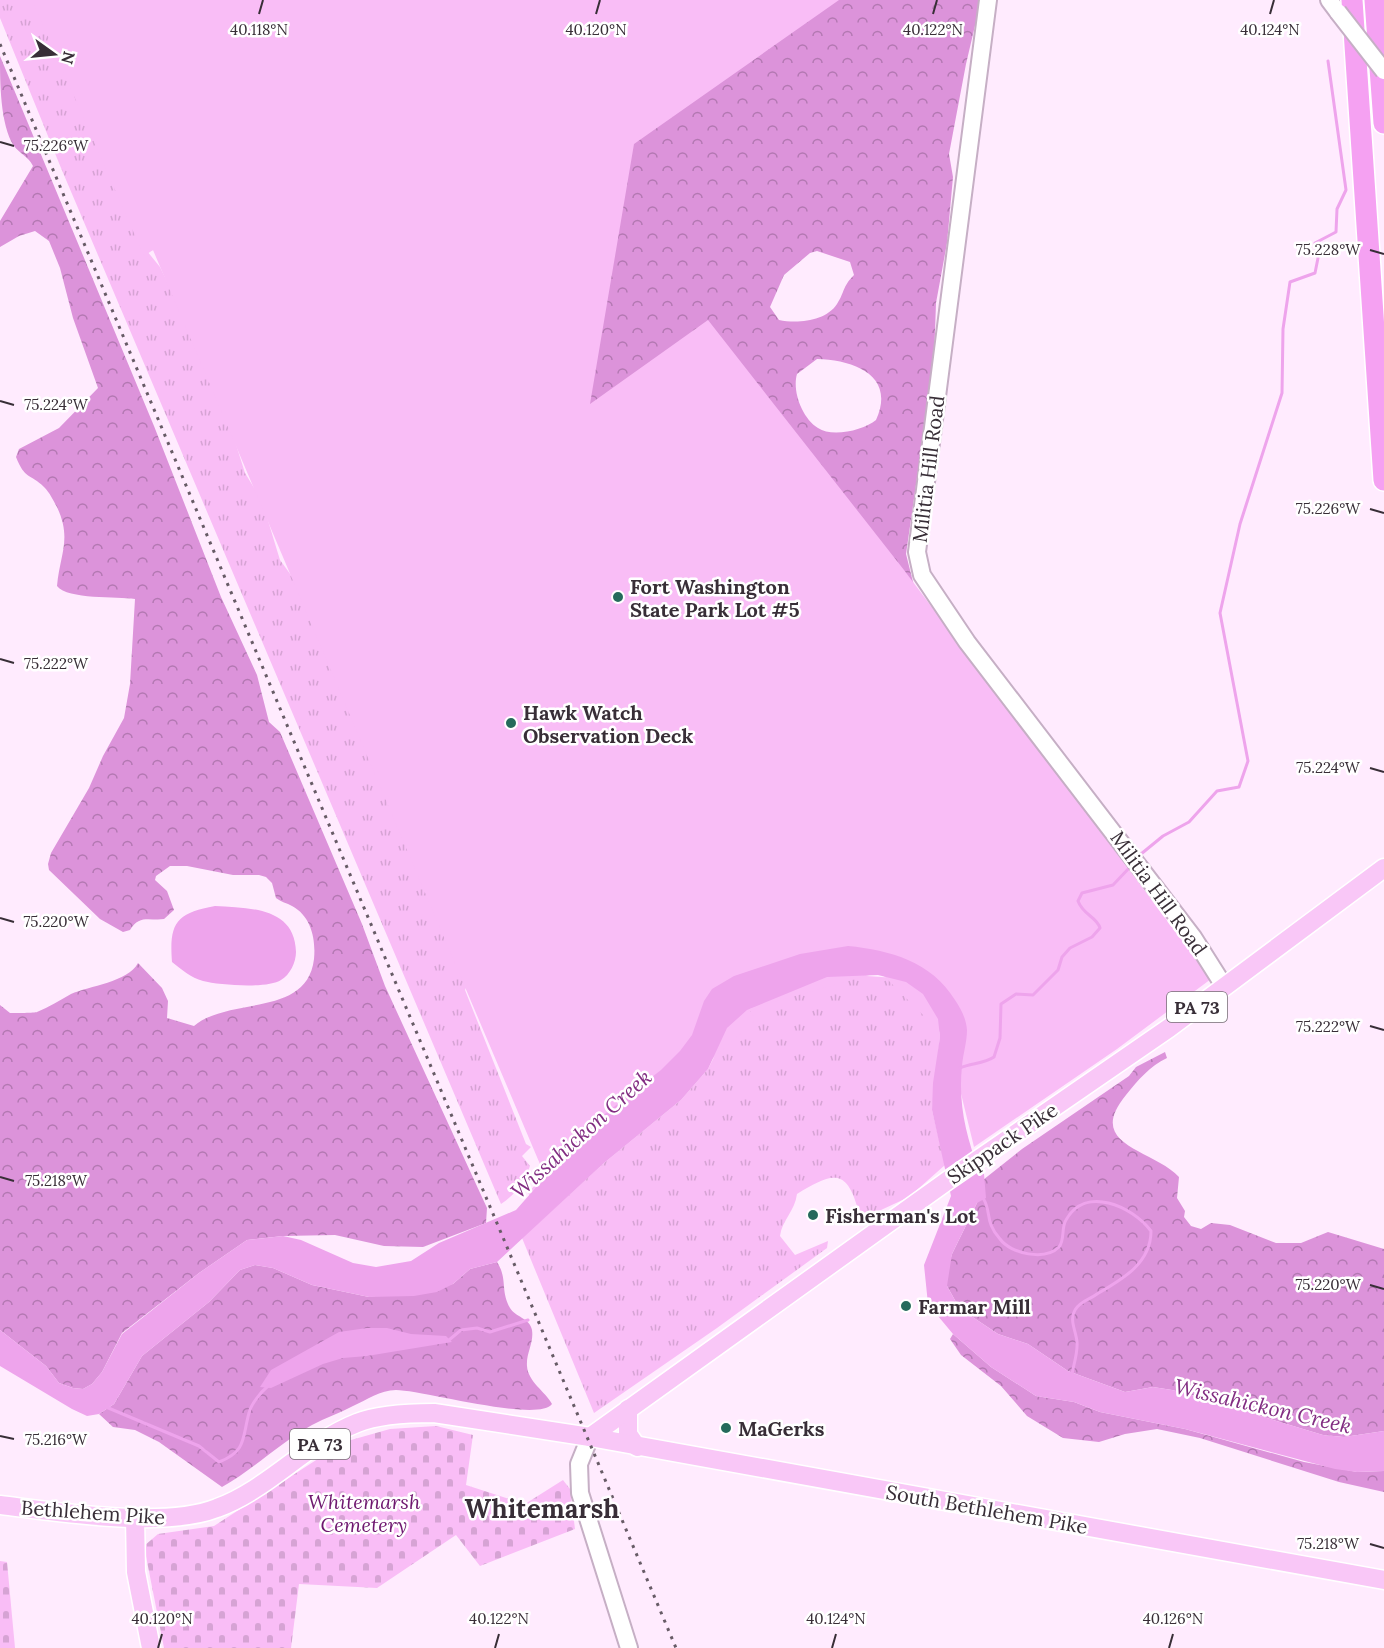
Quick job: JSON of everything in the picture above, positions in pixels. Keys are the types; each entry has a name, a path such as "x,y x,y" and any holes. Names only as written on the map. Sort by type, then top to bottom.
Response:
{"highway":[{"path":"1375,0 1384,123"},
{"path":"1339,4 1384,480"}],"main road":[{"name":"Skippack Pike","path":"590,1437 947,1181 1169,1028 1384,868"},
{"path":"628,1409 628,1434 638,1447"},
{"name":"Bethlehem Pike","path":"0,1504 135,1517 176,1518 216,1509 247,1494 299,1456 358,1422 411,1413 434,1413 590,1437"},
{"name":"South Bethlehem Pike","path":"590,1437 1384,1580"},
{"path":"135,1517 136,1572 151,1648"}],"street":[{"name":"Militia Hill Road","path":"988,0 917,552 922,575 967,642 1182,923 1224,986"},
{"path":"1339,4 1384,71"},
{"path":"590,1437 579,1464 580,1492 629,1648"}],"green space":[{"path":"0,0 34,0 161,249 147,251 160,267 173,294 233,435 245,473 262,501 280,560 296,582 474,968 465,990 526,1144 531,1147 522,1156 530,1166 525,1177 515,1192 501,1204 61,168 0,18"},
{"path":"32,0 839,0 634,144 590,404 708,320 904,570 1211,979 1117,1049 974,1147 948,1040 880,972 749,1009 756,1020 537,1214 528,1192 545,1176 153,250 144,256"},
{"path":"626,0 981,0 949,154 953,177 947,243 936,303 934,360 906,554 915,590 1043,753 1068,794 584,459","holes":["817,251 850,262 854,275 847,283 837,304 826,314 811,320 795,322 779,320 770,307 784,275 810,253","817,359 845,363 868,373 881,392 881,405 876,420 848,432 824,431 812,424 797,396 796,381 797,374"]},
{"path":"0,56 154,426 221,597 257,675 269,722 280,732 362,924 385,986 487,1208 486,1223 423,1247 384,1246 335,1235 283,1236 247,1240 199,1273 122,1333 102,1372 92,1384 83,1389 59,1383 46,1366 0,1330 0,1005 10,1013 37,1012 71,994 126,975 138,963 162,988 168,1001 167,1018 194,1026 209,1017 282,998 297,990 308,978 314,959 314,944 311,929 304,916 292,906 276,898 272,883 266,877 259,875 233,875 187,866 170,866 156,876 155,880 167,891 174,910 164,919 141,920 130,930 123,932 100,919 49,870 51,853 89,788 124,718 130,684 135,599 71,594 57,586 64,546 64,528 61,518 48,492 25,473 16,457 19,449 59,428 98,388 73,318 60,268 49,241 35,231 19,236 0,247 0,221 33,166 14,146 6,127 3,115"},
{"path":"852,975 896,978 938,1019 940,1037 932,1110 945,1165 909,1197 853,1223 857,1206 847,1184 841,1179 826,1179 797,1194 780,1236 795,1255 828,1241 827,1248 594,1413 522,1238 604,1163 681,1100 708,1069 715,1055 747,1010 799,988"},
{"path":"1165,1052 1167,1058 1150,1069 1126,1095 1115,1112 1113,1125 1117,1136 1127,1145 1168,1168 1179,1177 1177,1198 1185,1211 1184,1217 1191,1226 1201,1229 1211,1223 1230,1225 1276,1243 1301,1243 1328,1232 1384,1249 1384,1431 1344,1437 1323,1435 1260,1416 1240,1407 1172,1390 1153,1387 1125,1392 1068,1371 1028,1344 998,1334 971,1316 956,1302 947,1286 947,1273 952,1254 977,1203 983,1180 1022,1149 1129,1076 1136,1067"},
{"path":"497,1262 510,1308 531,1326 532,1339 527,1361 528,1372 552,1404 542,1409 503,1408 410,1391 384,1392 312,1425 222,1487 159,1442 135,1430 113,1427 99,1414 114,1404 142,1356 209,1302 240,1270 255,1265 273,1268 312,1285 369,1297 453,1284 470,1269"},
{"path":"953,1334 991,1367 1036,1396 1074,1402 1100,1412 1185,1429 1304,1462 1357,1472 1384,1471 1384,1492 1339,1482 1200,1438 1157,1429 1125,1434 1099,1442 1063,1438 1027,1416 1001,1386 961,1355 950,1339"},
{"name":"Whitemarsh Cemetery","path":"436,1426 473,1435 466,1485 525,1504 563,1480 570,1489 575,1529 480,1566 456,1535 377,1588 299,1584 291,1648 164,1648 144,1546 158,1534 214,1526 344,1442 390,1429"},
{"path":"0,1561 7,1562 15,1648 0,1648"}],"shaded area":[{"path":"215,906 255,910 279,918 288,926 294,937 296,956 290,972 281,980 265,985 220,984 194,978 172,962 172,938 178,922 191,912"},
{"path":"848,946 894,955 922,967 946,987 966,1022 967,1034 961,1080 962,1106 974,1157 979,1170 984,1174 986,1198 977,1203 952,1254 947,1286 956,1302 971,1316 998,1334 1028,1344 1068,1371 1125,1392 1153,1387 1172,1390 1240,1407 1260,1416 1323,1435 1344,1437 1384,1431 1384,1471 1357,1472 1335,1469 1185,1429 1100,1412 1074,1402 1036,1396 991,1367 953,1334 928,1304 924,1265 951,1196 932,1110 933,1083 940,1037 938,1019 923,994 906,982 878,975 827,977 747,1010 727,1028 708,1069 681,1100 604,1163 497,1262 470,1269 453,1284 437,1292 414,1296 369,1297 312,1285 273,1268 255,1265 240,1270 209,1302 142,1356 114,1404 99,1414 87,1416 72,1409 0,1366 0,1330 46,1366 59,1383 83,1389 92,1384 102,1372 122,1334 199,1273 247,1240 283,1236 301,1240 353,1263 376,1267 411,1261 439,1243 516,1210 592,1124 661,1070 680,1051 692,1035 704,1001 712,989 734,976 800,954"},
{"path":"387,1328 411,1334 446,1336 452,1342 343,1358 323,1364 271,1388 260,1387 271,1370 339,1332"}],"waterway":[{"path":"1141,854 1163,836 1189,822 1217,791 1239,787 1248,761 1220,613 1240,524 1282,393 1283,329 1290,282 1315,273 1318,258 1315,243 1336,232 1337,209 1346,190 1328,61"},
{"path":"960,1068 994,1057 1000,1038 1001,1004 1016,994 1033,995 1058,970 1062,957 1070,948 1092,937 1100,928 1080,906 1078,901 1082,893 1113,885 1131,866"},
{"path":"983,1198 995,1233 1012,1249 1028,1254 1045,1254 1059,1247 1066,1220 1074,1209 1085,1203 1108,1203 1121,1207 1143,1222 1151,1231 1146,1252 1134,1269 1075,1310 1073,1322 1077,1346 1072,1374"},
{"path":"449,1340 461,1330 477,1328 490,1332 528,1320"},
{"path":"106,1407 199,1446 219,1462 228,1458 239,1448 250,1410 268,1386"}],"railway":[{"path":"0,44 676,1648"}],"place":[{"name":"Fort Washington State Park Lot #5","path":"618,597"},
{"name":"Hawk Watch Observation Deck","path":"511,723"},
{"name":"Fisherman's Lot","path":"813,1215"},
{"name":"Farmar Mill","path":"906,1306"},
{"name":"MaGerks","path":"726,1428"}],"district":[{"name":"Whitemarsh","path":"542,1508"}],"water label":[{"name":"Wissahickon Creek","path":"581,1134"},
{"name":"Wissahickon Creek","path":"1263,1406"}]}
